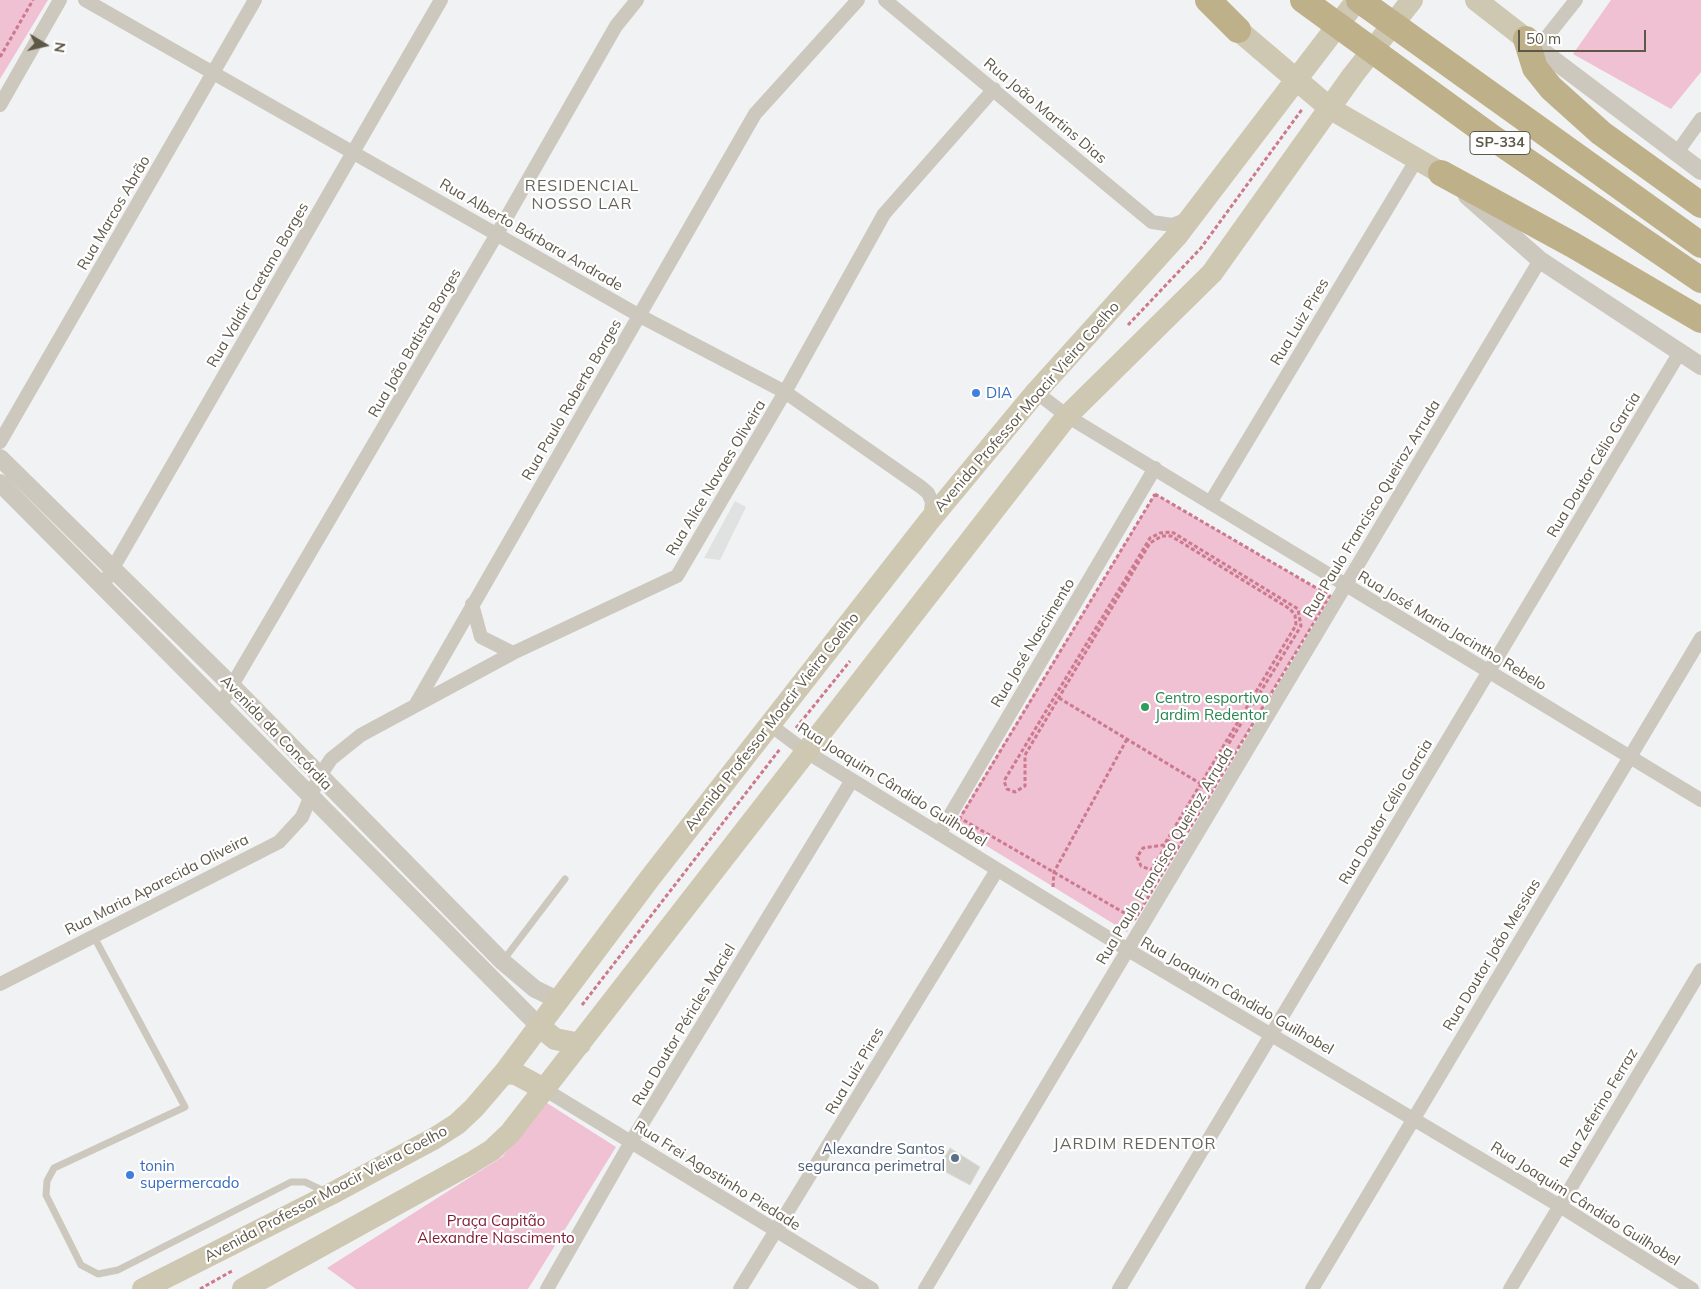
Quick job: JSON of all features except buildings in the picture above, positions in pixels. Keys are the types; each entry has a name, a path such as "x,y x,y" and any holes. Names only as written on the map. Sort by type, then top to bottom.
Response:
{"highway":[{"path":"1208,0 1238,30"},
{"name":"SP-334","path":"1303,0 1493,138 1701,280"},
{"name":"SP-334","path":"1358,0 1701,245"},
{"path":"1531,44 1535,68 1551,88 1601,133 1701,205"},
{"path":"1441,173 1573,245 1701,320"}],"main road":[{"name":"Avenida Professor Moacir Vieira Coelho","path":"143,1289 331,1194 457,1124 474,1108 504,1072 769,724 929,521 1036,392 1191,218 1358,0"},
{"path":"1476,0 1531,44"},
{"path":"243,1289 492,1150 510,1133 1067,416 1212,273 1353,75 1411,2"},
{"path":"1238,30 1296,82 1330,109 1441,173"},
{"path":"539,1026 555,1039 580,1044"},
{"path":"504,1072 516,1074 544,1090"}],"street":[{"path":"0,105 60,0"},
{"name":"Rua Alberto Bárbara Andrade","path":"86,0 640,316 785,392 928,493 932,502 932,512 929,521"},
{"name":"Rua Marcos Abrão","path":"0,442 255,0"},
{"name":"Rua Valdir Caetano Borges","path":"102,587 441,0"},
{"name":"Rua João Batista Borges","path":"221,704 497,234 616,26 637,0"},
{"name":"Rua Paulo Roberto Borges","path":"416,705 472,604 756,114 858,0"},
{"name":"Rua João Martins Dias","path":"885,0 1152,222 1172,225 1191,218"},
{"path":"1197,0 1238,30"},
{"path":"1576,0 1531,44 1701,171"},
{"name":"Rua Alice Navaes Oliveira","path":"312,796 319,777 331,759 343,748 416,705 513,653 677,576 785,392 884,214 994,89"},
{"path":"1676,154 1701,119"},
{"name":"Rua Luiz Pires","path":"1210,503 1417,159"},
{"path":"1441,173 1540,260 1701,366"},
{"name":"Rua Paulo Francisco Queiroz Arruda","path":"925,1289 1540,260"},
{"name":"Rua Doutor Célio Garcia","path":"1119,1289 1680,352"},
{"name":"Rua José Maria Jacintho Rebelo","path":"1036,392 1067,416 1488,673 1701,800"},
{"name":"Avenida da Concórdia","path":"0,458 232,686 319,777 502,961 535,989 558,1000"},
{"name":"Rua José Nascimento","path":"939,834 1155,468"},
{"name":"Avenida da Concórdia","path":"0,483 539,1026"},
{"path":"472,604 481,637 513,653"},
{"path":"147,630 159,616"},
{"name":"Rua Doutor João Messias","path":"1312,1289 1701,638"},
{"name":"Rua Joaquim Cândido Guilhobel","path":"769,724 805,751 997,870 1128,950 1560,1206 1692,1289"},
{"name":"Rua Doutor Péricles Maciel","path":"547,1289 631,1142 852,780"},
{"name":"Rua Maria Aparecida Oliveira","path":"0,984 278,842 302,817 312,796"},
{"name":"Rua Luiz Pires","path":"740,1289 997,870"},
{"name":"Rua Zeferino Ferraz","path":"1510,1289 1701,970"},
{"name":"Rua Frei Agostinho Piedade","path":"544,1090 872,1289"}],"lane":[{"path":"491,976 565,879"},
{"path":"93,935 185,1107 54,1168 47,1181 46,1194 81,1265 98,1274 118,1270 291,1182 305,1182 331,1194"}],"path":[{"path":"0,57 33,0"},
{"path":"1155,494 1330,596 1135,919 1054,872 960,818 1155,494"},
{"path":"1172,532 1298,609 1301,617 1301,626 1158,863 1151,870 1141,866 1137,857 1143,848 1164,845 1296,625 1295,614 1171,536 1162,536 1150,543 1059,698 1025,755 1025,786 1016,792 1007,789 1004,780 1009,771 1150,538 1160,533 1172,532"},
{"path":"1059,698 1201,784"},
{"path":"1051,903 1054,872 1127,739"}],"shaded area":[{"path":"735,501 746,507 720,560 704,558"}],"green space":[{"path":"0,0 48,0 0,79"},
{"path":"1611,0 1701,0 1701,72 1671,109 1573,54"},
{"name":"Centro esportivo Jardim Redentor","path":"1155,494 1330,596 1127,932 954,826"},
{"name":"Praça Capitão Alexandre Nascimento","path":"547,1103 616,1147 528,1289 356,1289 327,1268 502,1157"}],"place":[{"name":"DIA","path":"976,393"},
{"name":"Centro esportivo Jardim Redentor","path":"1145,707"},
{"name":"Alexandre Santos seguranca perimetral","path":"955,1158"},
{"name":"tonin supermercado","path":"130,1175"}],"district":[{"name":"RESIDENCIAL NOSSO LAR","path":"582,195"},
{"name":"JARDIM REDENTOR","path":"1135,1144"}]}
